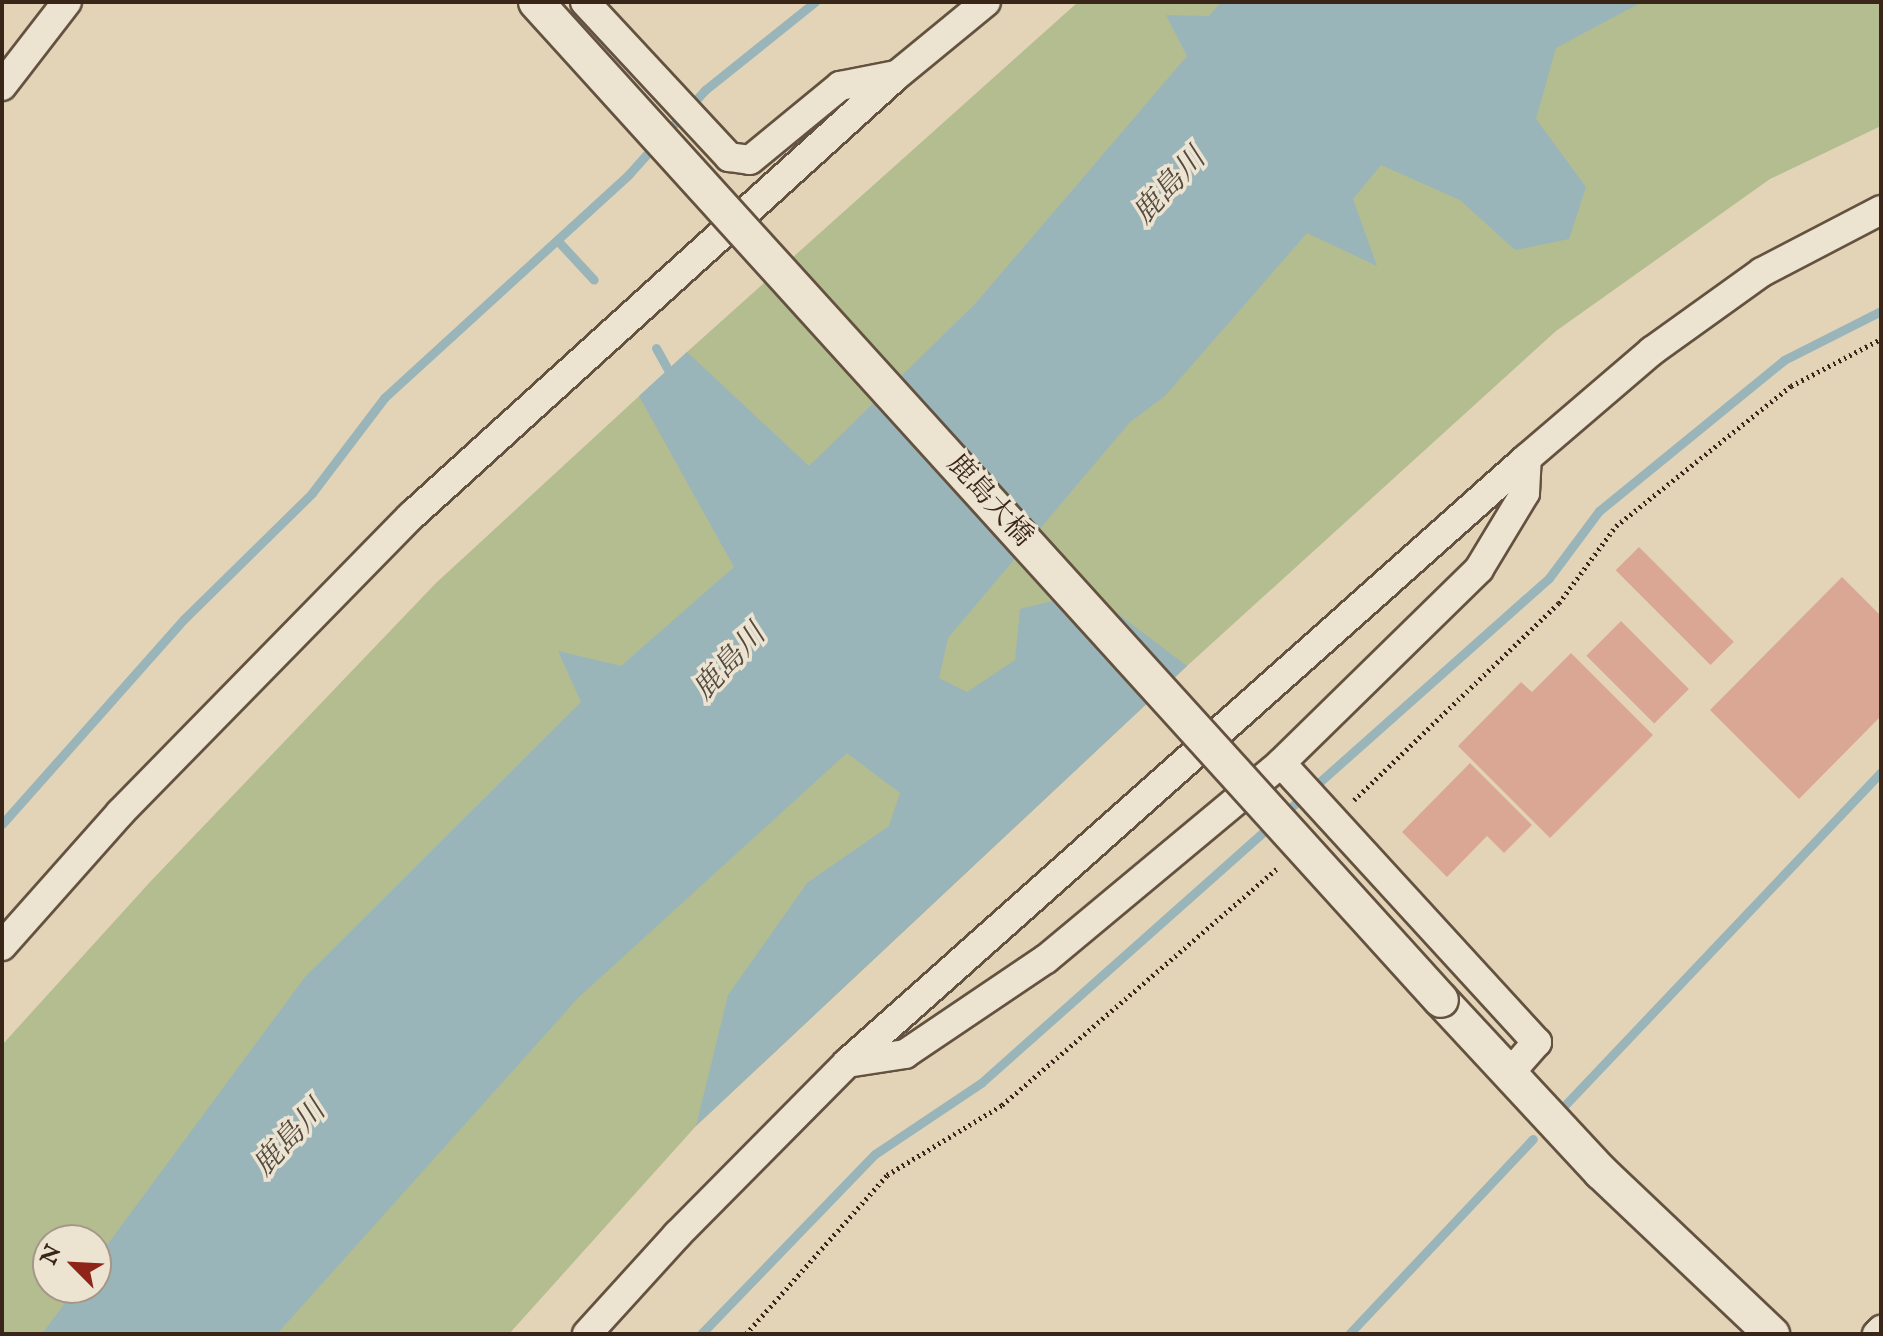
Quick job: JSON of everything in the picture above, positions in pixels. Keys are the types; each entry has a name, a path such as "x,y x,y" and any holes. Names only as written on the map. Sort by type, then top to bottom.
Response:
{"street":[{"path":"2,86 67,2"},
{"name":"鹿島大橋","path":"536,2 1441,1000 1601,1172 1772,1334"},
{"path":"585,2 729,157 750,160 840,86 897,75"},
{"path":"2,946 120,813 411,516 975,7"},
{"path":"587,1334 677,1235 847,1063 1527,458 1652,351 1762,272 1881,210"},
{"path":"847,1063 905,1054 1046,959 1287,770 1479,569 1525,493 1527,458"},
{"path":"1287,770 1537,1042 1510,1073"}],"path":[{"path":"1333,820 1559,603 1616,526 1791,386 1881,339"},
{"path":"746,1334 887,1175 1002,1105 1286,861"}],"green space":[{"path":"1078,2 1299,2 112,1303 112,1224 32,1224 32,1304 111,1304 84,1334 2,1334 2,1045 150,882 436,583 687,352"},
{"path":"1439,2 1881,2 1881,126 1770,179 1556,331 1187,666 696,1126 509,1334 187,1334"}],"water":[{"name":"鹿島川","path":"1221,2 1642,2 1556,48 1536,119 1586,187 1569,239 1515,250 1460,200 1381,165 1353,199 1377,266 1307,233 1165,396 1130,422 948,638 939,678 967,692 1015,660 1020,609 1089,592 1187,666 696,1126 728,995 807,883 889,826 900,793 847,753 578,998 277,1334 42,1334 64,1304 112,1304 112,1238 305,977 581,702 558,651 621,666 734,567 639,396 687,352 809,466 975,304 1187,56 1166,15 1209,16"}],"building":[{"path":"1639,547 1734,642 1710,665 1616,570"},
{"path":"1842,577 1881,616 1881,716 1799,799 1710,710"},
{"path":"1621,621 1689,689 1654,724 1586,656"},
{"path":"1571,653 1653,735 1550,838 1458,746 1521,682 1532,692"},
{"path":"1470,763 1532,825 1504,853 1487,836 1447,877 1402,832"}],"waterway":[{"path":"666,133 705,90 815,2"},
{"path":"2,824 184,619 312,493 384,398 629,174 656,144"},
{"path":"557,240 594,280"},
{"path":"701,1334 875,1154 981,1083 1549,578 1599,511 1784,360 1881,311"},
{"path":"656,348 674,380"},
{"path":"1566,1104 1881,772"},
{"path":"1349,1334 1533,1139"}]}
